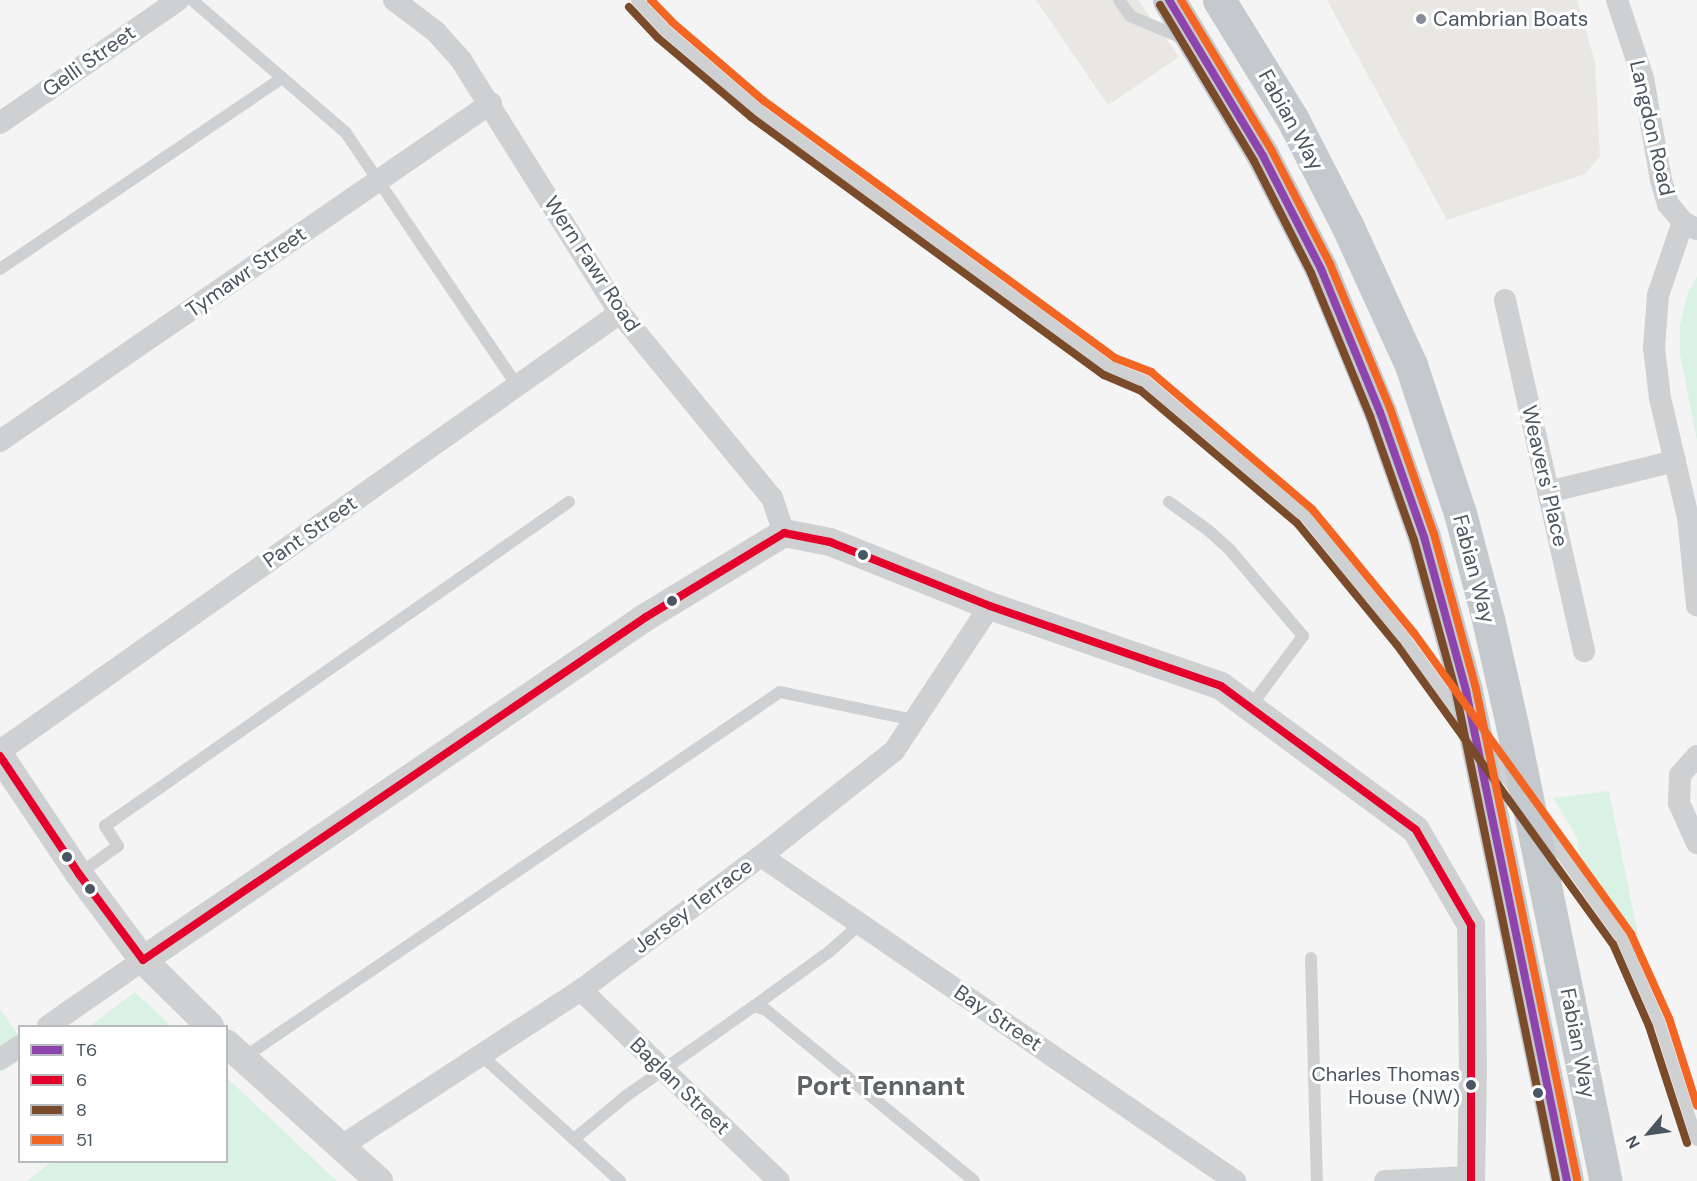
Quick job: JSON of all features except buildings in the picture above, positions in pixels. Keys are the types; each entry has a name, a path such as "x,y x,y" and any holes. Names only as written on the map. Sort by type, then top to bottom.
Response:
{"highway":[{"name":"Fabian Way","path":"1169,0 1199,46 1263,156 1321,268 1380,412 1424,537 1466,691 1567,1181"},
{"name":"Fabian Way","path":"1219,0 1293,120 1357,245 1411,365 1460,513 1488,619 1512,725 1606,1181"}],"street":[{"name":"Gelli Street","path":"0,123 178,0"},
{"name":"Wern Fawr Road","path":"394,0 442,39 461,60 491,104 620,314 772,498 784,533"},
{"name":"Langdon Road","path":"1617,0 1643,78 1661,180 1668,204 1690,226 1659,295 1654,348 1660,398 1675,461 1693,517 1697,606"},
{"name":"Tymawr Street","path":"0,441 491,104"},
{"name":"Weavers' Place","path":"1505,300 1584,651"},
{"name":"Pant Street","path":"0,751 620,314"},
{"path":"1548,492 1675,461"},
{"path":"49,1025 646,617 784,533 830,542 990,606 1221,686 1416,830 1471,925 1473,1069 1471,1179 1385,1181"},
{"name":"Jersey Terrace","path":"340,1147 581,990 761,856 894,751 990,606"},
{"path":"0,756 79,874 143,960 209,1025"},
{"path":"1697,756 1680,775 1678,802 1697,843"},
{"name":"Bay Street","path":"761,856 1235,1181"},
{"name":"Baglan Street","path":"581,990 779,1181"},
{"path":"0,1059 18,1047"},
{"path":"234,1051 379,1181"}],"lane":[{"path":"192,0 346,133 517,386"},
{"path":"637,0 665,30 757,109 1110,367 1145,381 1305,516 1405,639 1615,927 1643,981 1655,1012 1697,1140"},
{"path":"1119,0 1130,16 1199,46"},
{"path":"0,268 282,78"},
{"path":"79,874 118,846 105,826 569,501"},
{"path":"1169,502 1201,524 1230,550 1303,636 1250,707"},
{"path":"234,1051 780,692 914,720"},
{"path":"574,1139 598,1117 829,952 860,924"},
{"path":"1311,958 1317,1181"},
{"path":"754,1005 766,1010 974,1181"},
{"path":"481,1055 620,1181"}],"shaded area":[{"path":"1036,0 1138,0 1179,57 1108,105"},
{"path":"1327,0 1577,0 1595,62 1600,156 1585,174 1447,220"}],"green space":[{"path":"1697,276 1697,441 1680,354 1680,326 1687,295"},
{"path":"1609,791 1639,940 1580,858 1577,837 1553,798"},
{"path":"135,992 170,1025 91,1025"},
{"path":"0,1009 18,1035 18,1061 0,1073"},
{"path":"228,1079 337,1181 27,1181 50,1163 228,1163"}],"transit line":[{"name":"51","path":"651,0 672,22 764,101 1115,358 1151,372 1312,509 1414,633 1631,934 1669,1018 1697,1106"},
{"name":"T6","path":"1169,0 1263,156 1321,269 1380,412 1424,537 1466,691 1567,1181"},
{"name":"51","path":"1181,0 1272,151 1330,264 1390,408 1434,534 1476,689 1577,1179"},
{"name":"8","path":"1160,5 1254,161 1311,273 1370,416 1414,540 1456,693 1556,1181"},
{"name":"8","path":"629,7 658,38 751,117 1104,375 1140,390 1297,523 1397,645 1613,944 1649,1026 1687,1143"},
{"name":"6","path":"143,960 646,617 784,533 830,542 990,606 1221,686 1416,830 1471,925 1471,1181"},
{"name":"6","path":"0,756 79,874 143,960"}],"place":[{"name":"Cambrian Boats","path":"1421,19"},
{"name":"Charles Thomas House (NW)","path":"1471,1085"}],"district":[{"name":"Port Tennant","path":"881,1086"}]}
